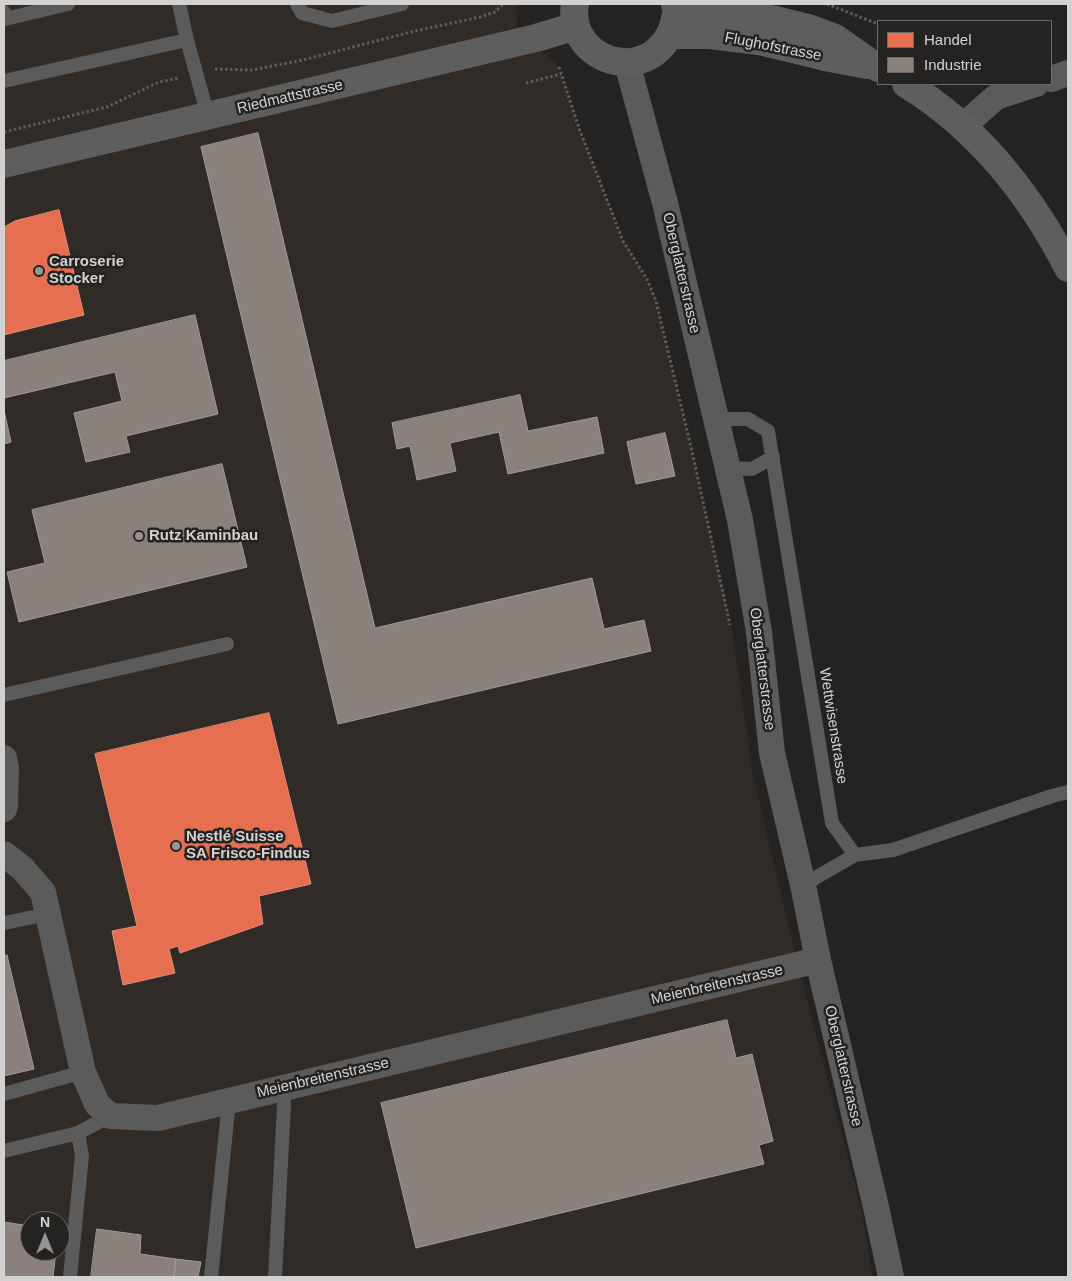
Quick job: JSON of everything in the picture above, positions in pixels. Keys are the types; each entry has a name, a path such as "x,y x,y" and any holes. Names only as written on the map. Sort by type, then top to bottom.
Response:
{"main road":[{"path":"575,15 581,38 590,49 601,57 614,62 627,63 640,60 662,46 670,35 675,21 675,4"},
{"name":"Flughofstrasse","path":"675,4 727,11 808,28 835,38 877,67"},
{"name":"Riedmattstrasse","path":"4,164 536,38 575,15"},
{"name":"Flughofstrasse","path":"670,35 710,35 759,41 877,67"},
{"path":"908,85 922,93 963,126 1005,170 1028,200 1068,268"}],"street":[{"name":"Oberglatterstrasse","path":"627,63 665,203 740,520 759,632 772,753 891,1277"},
{"path":"1052,79 1068,73"},
{"path":"963,126 996,97 1033,85"},
{"path":"4,758 6,768 4,810"},
{"path":"4,854 22,868 43,892 83,1072 97,1104 110,1116"},
{"name":"Meienbreitenstrasse","path":"110,1116 158,1118 818,960"}],"lane":[{"path":"4,12 5,19 68,4"},
{"path":"179,4 208,116"},
{"path":"297,4 302,13 332,21 402,4"},
{"path":"4,81 187,40"},
{"name":"Wettwisenstrasse","path":"715,419 748,419 768,431 832,823 855,855"},
{"path":"727,468 752,470 773,457"},
{"path":"4,695 228,644"},
{"path":"803,885 855,855 893,850 1068,792"},
{"path":"4,923 48,914"},
{"path":"4,1094 83,1072"},
{"path":"276,1277 284,1106 283,1088"},
{"path":"211,1276 229,1101"},
{"path":"4,1151 78,1133 110,1116"},
{"path":"70,1277 82,1156 78,1133"}],"path":[{"path":"4,132 107,107 159,82 217,69 252,70 304,60 411,32 480,18 495,12 503,4"},
{"path":"828,4 877,24"},
{"path":"559,66 579,128 623,241 647,279 656,301 692,451 730,625"},
{"path":"526,83 561,74"}],"shaded area":[{"path":"4,4 516,4 517,28 559,67 579,128 623,241 647,279 656,301 733,635 753,775 798,965 861,1208 873,1277 4,1277"}],"building: Handel":[{"name":"Carroserie Stocker","path":"59,210 84,315 4,335 4,227 15,221"},
{"path":"269,713 311,884 259,896 263,924 180,953 178,946 169,949 175,973 123,985 112,931 137,926 95,754"}],"building: Industrie":[{"path":"258,133 375,628 592,578 604,629 644,620 651,651 338,724 201,147"},
{"path":"195,315 218,414 126,436 130,452 86,462 74,413 122,401 115,372 4,398 4,361"},
{"path":"520,395 528,431 597,417 604,453 508,474 499,432 450,443 456,471 417,480 410,446 397,449 392,423"},
{"path":"4,410 11,442 4,444"},
{"path":"665,433 675,476 636,484 627,442"},
{"name":"Rutz Kaminbau","path":"222,464 247,567 19,622 7,572 45,563 32,510"},
{"path":"7,955 34,1069 4,1076 4,956"},
{"path":"727,1020 736,1058 752,1054 773,1141 759,1145 764,1164 416,1248 381,1103"},
{"path":"4,1222 20,1224 20,1261 55,1261 53,1277 4,1277"},
{"path":"97,1229 141,1235 140,1254 176,1259 174,1277 91,1277"},
{"path":"176,1259 201,1262 198,1277 174,1277"}],"place":[{"name":"Carroserie Stocker","path":"39,271"},
{"name":"Rutz Kaminbau","path":"139,536"},
{"name":"Nestlé Suisse SA Frisco-Findus","path":"176,846"}]}
